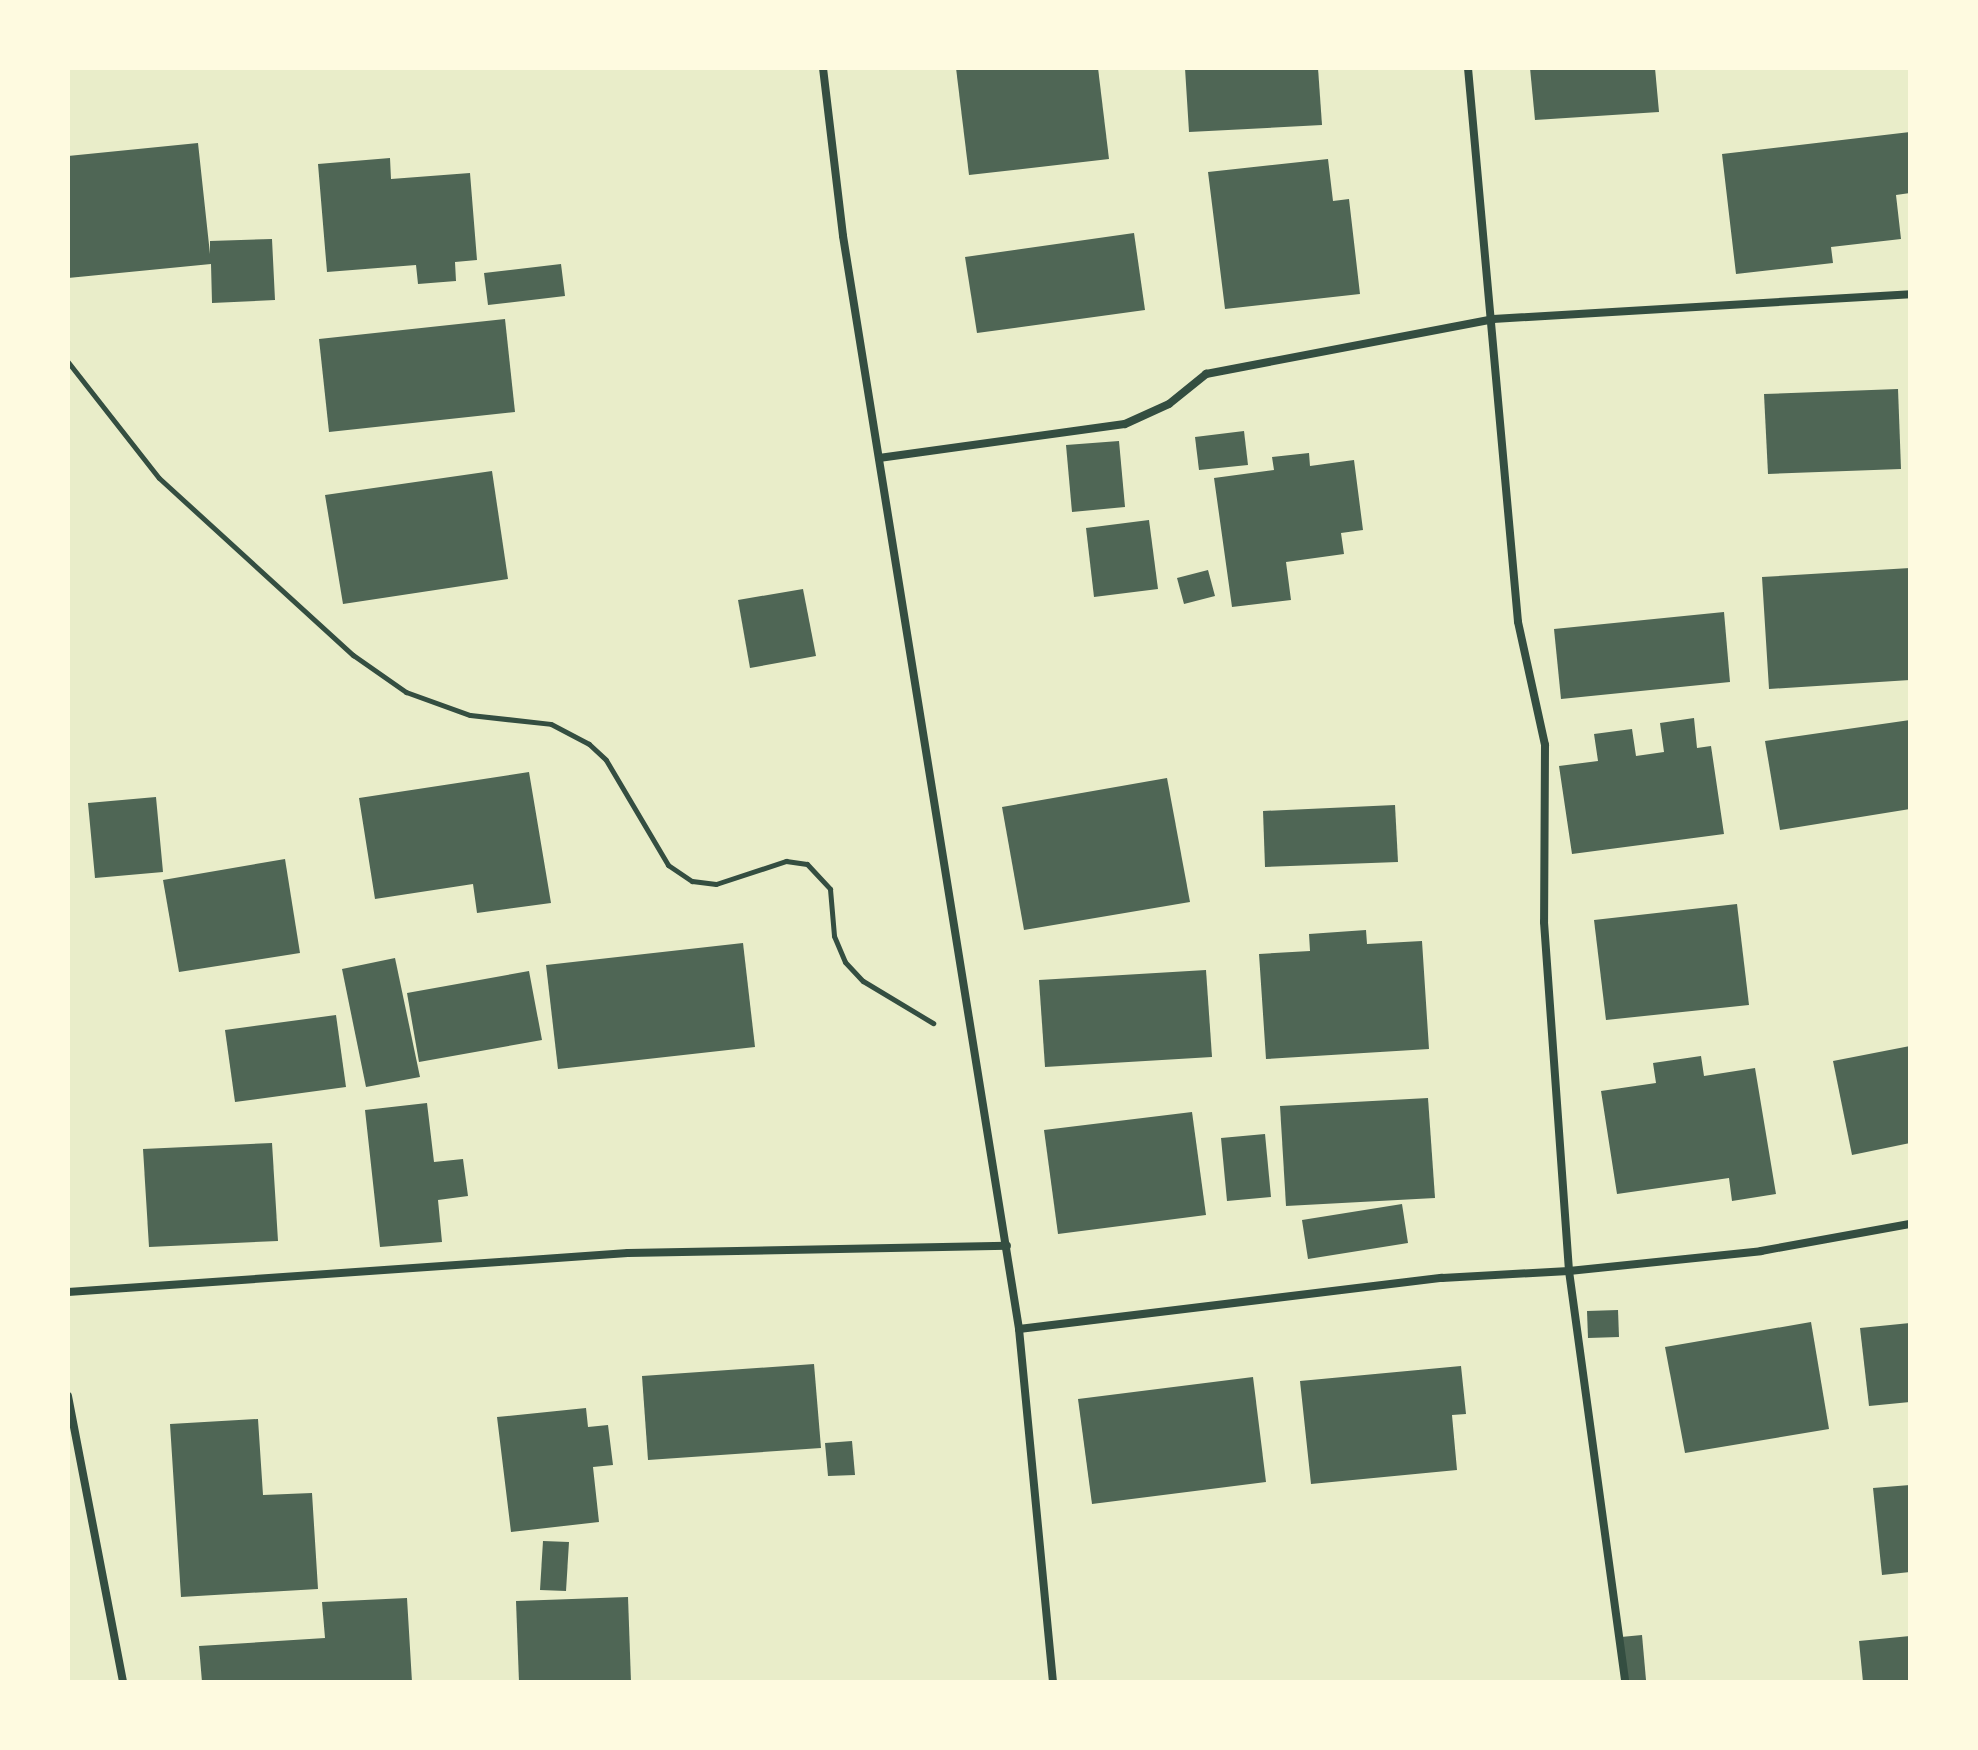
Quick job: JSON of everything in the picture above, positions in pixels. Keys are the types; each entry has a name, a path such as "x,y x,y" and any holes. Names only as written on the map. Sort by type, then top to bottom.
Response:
{"street":[{"path":"823,68 879,458 977,1049 1019,1329 1053,1682"},
{"path":"1468,68 1518,622 1545,745 1544,922 1569,1271 1625,1682"},
{"path":"879,458 1125,424 1169,404 1206,374 1493,319 1910,294"},
{"path":"1019,1329 1427,1279 1569,1271 1761,1251 1910,1224"},
{"path":"68,1292 628,1253 1007,1246"},
{"path":"68,1396 123,1682"}],"path":[{"path":"68,362 159,478 353,655 406,692 470,715 551,724 589,744 606,760 668,865 692,881 716,884 786,861 807,864 830,889 834,936 845,962 863,981 977,1049"}],"building":[{"path":"956,68 1098,68 1109,159 969,175"},
{"path":"1185,68 1318,68 1322,125 1189,132"},
{"path":"1530,68 1655,68 1659,112 1535,120"},
{"path":"1910,132 1910,193 1896,195 1901,239 1831,247 1833,263 1736,274 1722,154"},
{"path":"198,143 210,254 210,241 272,239 275,300 212,303 211,264 68,278 68,156"},
{"path":"390,158 391,179 470,173 477,260 455,262 456,281 418,284 416,265 327,272 318,164"},
{"path":"1328,159 1333,201 1349,199 1360,294 1225,309 1208,172"},
{"path":"1134,233 1145,310 977,333 965,257"},
{"path":"561,264 565,296 488,305 484,273"},
{"path":"505,319 515,412 329,432 319,339"},
{"path":"1898,389 1901,469 1768,474 1764,394"},
{"path":"1244,431 1248,465 1199,470 1195,437"},
{"path":"1119,441 1125,507 1072,512 1066,445"},
{"path":"1309,453 1310,466 1354,460 1363,530 1341,533 1344,554 1286,562 1291,600 1232,607 1214,478 1274,470 1272,457"},
{"path":"492,471 508,579 343,604 325,495"},
{"path":"1149,520 1158,589 1094,597 1086,528"},
{"path":"1910,568 1910,680 1769,689 1762,577"},
{"path":"1208,570 1215,596 1184,604 1177,578"},
{"path":"803,589 816,656 750,668 738,600"},
{"path":"1724,612 1730,682 1561,699 1554,629"},
{"path":"1694,718 1697,748 1711,746 1724,834 1572,854 1559,766 1598,761 1594,734 1632,729 1636,756 1664,752 1660,723"},
{"path":"1910,720 1910,809 1780,830 1765,741"},
{"path":"529,772 551,903 477,913 473,884 375,899 359,798"},
{"path":"1167,778 1190,902 1024,930 1002,807"},
{"path":"156,797 163,872 95,878 88,803"},
{"path":"1395,805 1398,862 1265,867 1263,811"},
{"path":"285,859 300,953 179,972 163,880"},
{"path":"1737,904 1749,1005 1606,1020 1594,920"},
{"path":"1366,930 1367,944 1422,941 1429,1049 1266,1059 1259,954 1310,951 1309,934"},
{"path":"743,943 755,1047 558,1069 546,965"},
{"path":"395,958 420,1077 366,1087 342,969"},
{"path":"1206,970 1212,1057 1045,1067 1039,980"},
{"path":"529,971 542,1040 419,1062 407,993"},
{"path":"336,1015 346,1087 235,1102 225,1030"},
{"path":"1910,1046 1910,1143 1852,1155 1833,1061"},
{"path":"1701,1056 1704,1076 1755,1068 1776,1194 1732,1201 1729,1178 1617,1194 1601,1091 1656,1083 1653,1063"},
{"path":"1428,1098 1435,1198 1286,1206 1280,1106"},
{"path":"427,1103 434,1162 463,1159 468,1196 438,1200 442,1242 380,1247 365,1110"},
{"path":"1192,1112 1206,1215 1058,1234 1044,1130"},
{"path":"1265,1134 1271,1197 1227,1201 1221,1138"},
{"path":"272,1143 278,1241 149,1247 143,1149"},
{"path":"1402,1204 1408,1243 1308,1259 1302,1220"},
{"path":"1618,1310 1619,1337 1588,1338 1587,1311"},
{"path":"1811,1322 1829,1429 1685,1453 1665,1347"},
{"path":"1910,1323 1910,1402 1869,1406 1860,1328"},
{"path":"814,1364 821,1448 648,1460 642,1376"},
{"path":"1461,1366 1466,1414 1452,1415 1457,1470 1311,1484 1300,1381"},
{"path":"1253,1377 1266,1482 1092,1504 1078,1399"},
{"path":"586,1408 588,1427 608,1425 613,1465 593,1467 599,1522 511,1532 497,1417"},
{"path":"258,1419 263,1495 312,1493 318,1589 181,1597 170,1424"},
{"path":"852,1441 855,1475 828,1476 825,1443"},
{"path":"1910,1485 1910,1572 1882,1575 1873,1488"},
{"path":"543,1541 569,1542 566,1591 540,1590"},
{"path":"628,1597 631,1682 519,1682 516,1601"},
{"path":"407,1598 412,1682 202,1682 199,1646 325,1638 322,1602"},
{"path":"1642,1635 1646,1680 1625,1682 1621,1637"},
{"path":"1910,1636 1910,1682 1863,1682 1859,1641"}]}
